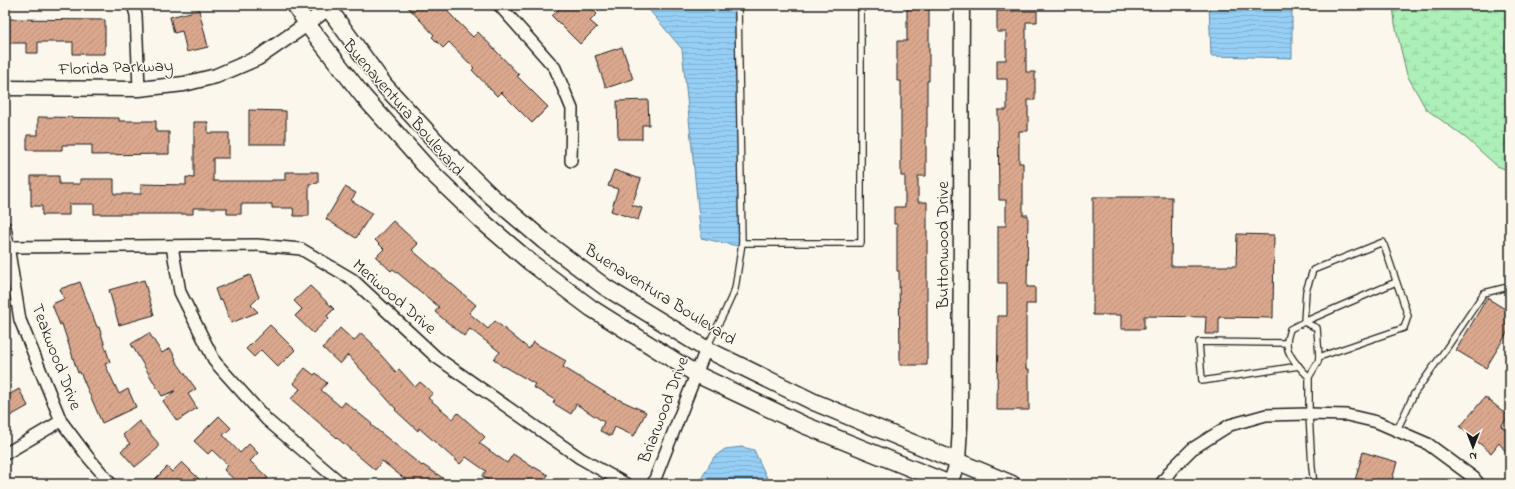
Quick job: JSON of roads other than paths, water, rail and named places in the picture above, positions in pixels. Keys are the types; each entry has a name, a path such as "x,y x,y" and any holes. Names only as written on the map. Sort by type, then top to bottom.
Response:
{"main road":[{"name":"Buenaventura Boulevard","path":"295,5 307,24 363,96 429,170 482,221 530,262 591,308 696,374 804,425 950,484"},
{"name":"Buenaventura Boulevard","path":"329,6 385,86 443,148 490,195 544,241 605,286 706,349 814,402 1012,484"}],"street":[{"path":"133,5 136,15 139,89"},
{"path":"499,5 555,68 572,109 571,161"},
{"name":"Buttonwood Drive","path":"950,484 958,461 960,427 962,5"},
{"name":"Florida Parkway","path":"5,88 139,89 184,84 216,76 258,58 307,24 329,6"},
{"name":"Teakwood Drive","path":"5,227 20,320 61,420 88,457 111,484"},
{"name":"Meriwood Drive","path":"8,247 257,245 301,249 352,279 436,357 580,458 626,484"},
{"path":"172,246 180,292 214,362 267,420 342,484"},
{"name":"Briarwood Drive","path":"653,484 706,349"},
{"path":"1161,484 1172,469 1192,449 1230,425 1266,415 1309,414 1347,415 1377,422 1397,430 1428,444 1474,478 1479,484"},
{"path":"5,454 61,420"}],"lane":[{"path":"706,349 735,289 742,243 738,5"},
{"path":"742,243 861,243 861,5"},
{"path":"1304,322 1306,291 1313,270 1383,242 1408,316 1404,328 1319,357"},
{"path":"1309,377 1288,352 1287,343 1290,329 1396,282"},
{"path":"1397,430 1414,394 1484,293 1508,286 1510,288"},
{"path":"1304,322 1317,328 1319,357 1318,362 1309,377 1309,414 1314,484"},
{"path":"1287,343 1199,342 1202,381 1299,366"}],"water":[{"path":"645,5 734,5 742,247 701,238 682,49"},
{"path":"1209,5 1292,5 1292,58 1211,56"},
{"path":"742,447 754,450 767,478 768,484 698,484 714,457 725,449"}]}
